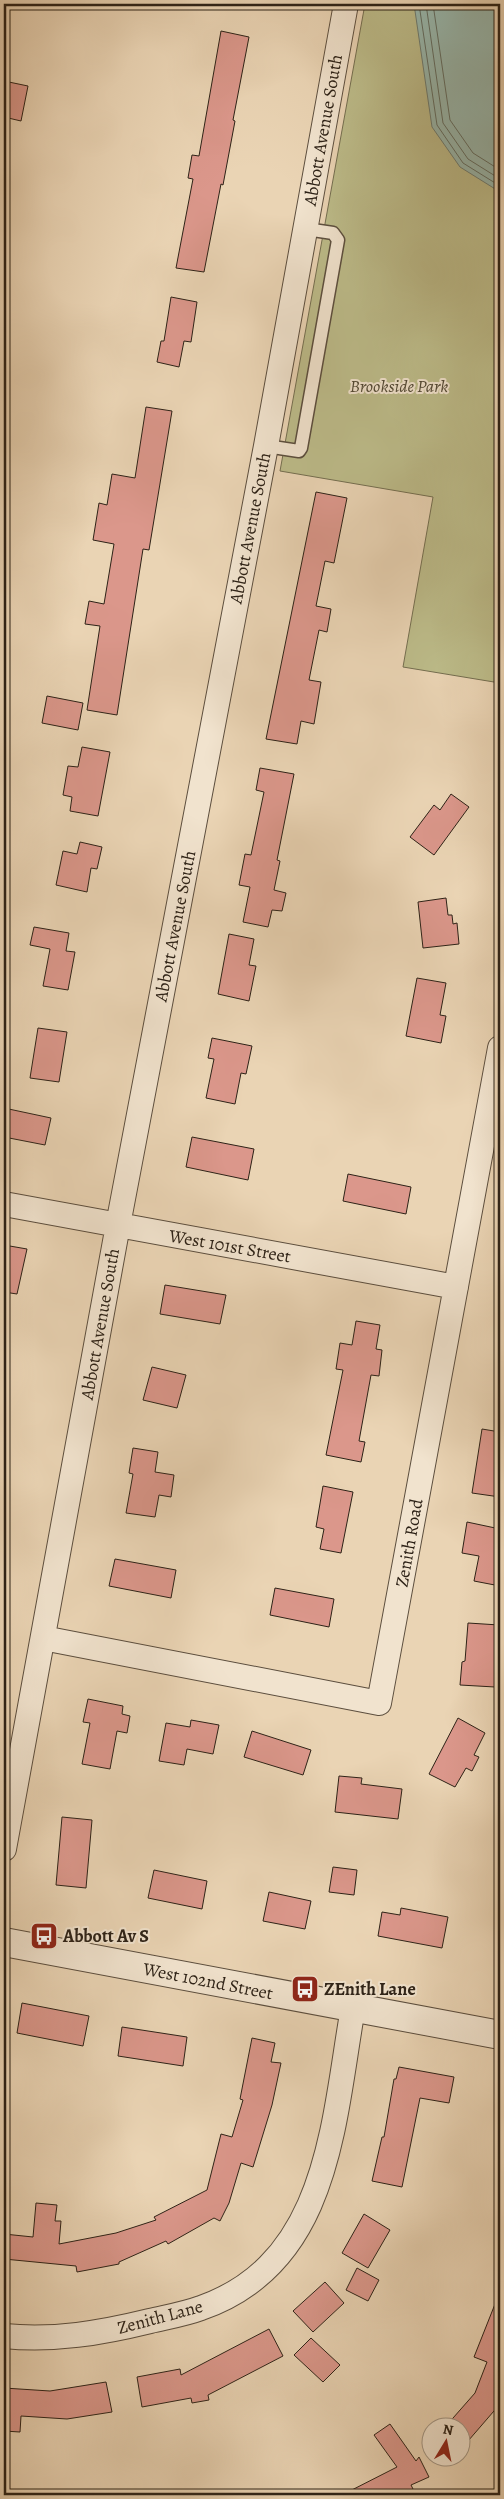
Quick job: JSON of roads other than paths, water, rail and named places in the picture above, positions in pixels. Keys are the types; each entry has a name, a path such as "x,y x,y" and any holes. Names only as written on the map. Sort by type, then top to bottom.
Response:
{"street":[{"name":"Abbott Avenue South","path":"4,1849 118,1225 266,446 346,4"},
{"name":"Zenith Road","path":"43,1638 379,1703 500,1048"},
{"name":"West 101st Street","path":"4,1204 456,1287"},
{"name":"West 102nd Street","path":"4,1942 500,2035"},
{"name":"Zenith Lane","path":"4,2336 57,2338 94,2334 194,2310 238,2290 271,2264 296,2234 319,2182 326,2159 353,2008"}],"lane":[{"path":"266,446 299,451 303,438 338,240 333,233 306,229"}],"water":[{"path":"414,4 500,4 500,192 460,167 432,127"}],"place":[{"name":"Abbott Av S","path":"44,1936"},
{"name":"ZEnith Lane","path":"305,1989"}],"park label":[{"name":"Brookside Park","path":"399,386"}]}
